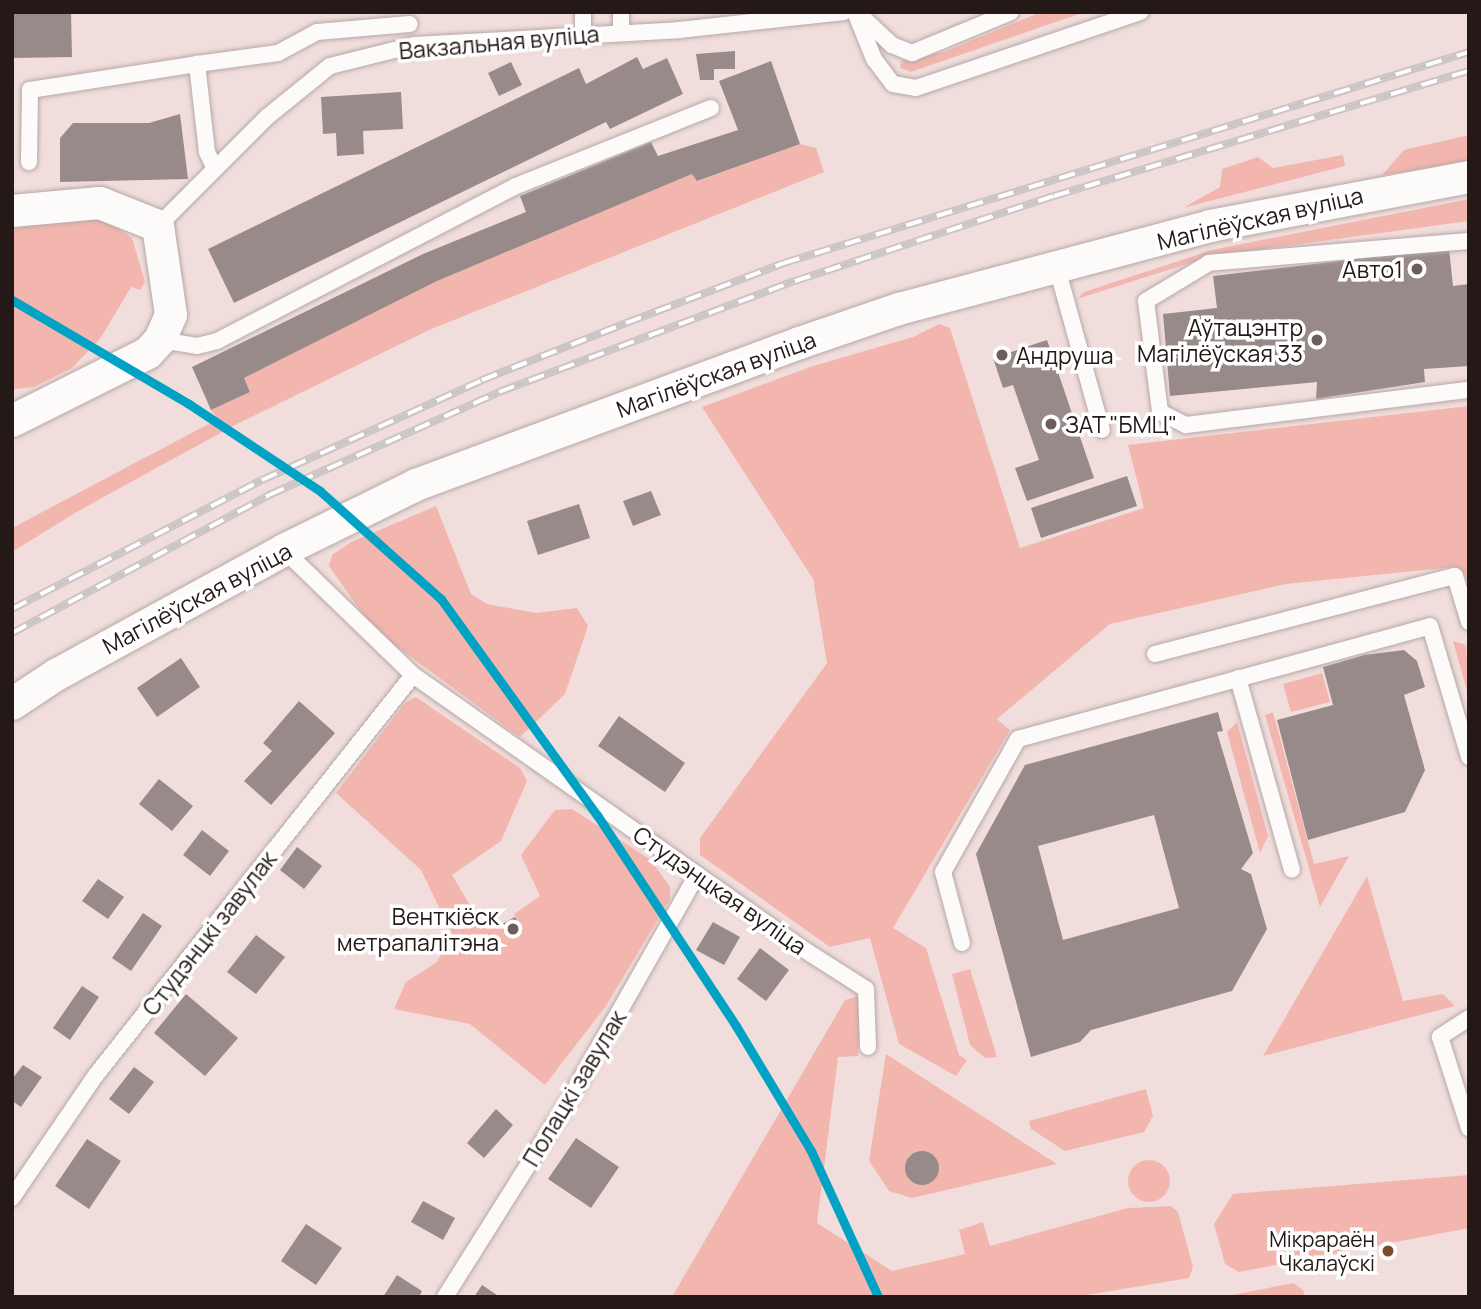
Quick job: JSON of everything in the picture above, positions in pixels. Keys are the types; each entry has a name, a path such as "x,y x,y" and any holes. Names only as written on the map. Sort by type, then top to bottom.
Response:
{"street":[{"name":"Магілёўская вуліца","path":"12,704 56,675 284,550 416,485 800,343 900,309 1210,226 1469,177"},
{"path":"12,211 100,203 158,226 171,315 160,340 148,353 93,383 12,421"}],"lane":[{"path":"583,12 583,34"},
{"path":"621,12 621,31"},
{"name":"Вакзальная вуліца","path":"158,226 214,167 330,66 411,46 845,12"},
{"path":"856,12 892,45 912,53 1011,12"},
{"path":"856,12 874,59 893,84 916,88 1141,12"},
{"path":"29,162 30,90 278,53 317,32 410,18 411,46"},
{"path":"197,64 207,152 214,167"},
{"path":"160,340 197,346 218,341 516,186 711,108"},
{"path":"1469,241 1209,264 1146,300 1160,412 1186,425 1469,390"},
{"path":"1057,268 1102,430"},
{"name":"Студэнцкая вуліца","path":"284,550 414,674 696,875 866,989 868,1047"},
{"path":"1155,654 1455,576 1469,622"},
{"path":"962,943 943,872 1018,740 1430,626 1469,757"},
{"name":"Студэнцкі завулак","path":"12,1198 96,1075 414,674"},
{"path":"1238,678 1292,870"},
{"name":"Полацкі завулак","path":"445,1297 569,1100 696,875"},
{"path":"1469,1018 1440,1037 1469,1128"}],"shaded area":[{"path":"1041,12 1085,12 911,72 900,68 901,61 944,52"},
{"path":"1469,135 1469,162 1382,175 1404,150"},
{"path":"800,144 816,148 824,172 429,330 235,425 80,510 12,552 12,528 218,419 211,410 250,392 244,378 437,281 692,174 698,181"},
{"path":"1343,155 1345,166 1183,208 1220,187 1222,169 1258,157 1273,168"},
{"path":"1469,199 1469,221 1212,256 1077,299 1084,292 1212,250"},
{"path":"81,214 103,218 132,238 145,282 140,290 131,287 100,339 72,368 34,387 14,389 12,229"},
{"path":"939,324 950,328 1020,548 1144,508 1128,445 1469,406 1469,587 1465,575 1454,567 1286,584 1110,624 997,719 1010,730 893,928 926,948 959,1055 967,1060 956,1076 899,1044 870,938 830,947 700,855 700,838 827,663 813,579 702,407 813,366 913,337"},
{"path":"436,506 471,594 487,604 536,613 577,608 588,626 565,694 520,737 374,630 329,566 332,555 351,542"},
{"path":"1453,641 1466,645 1469,698"},
{"path":"1322,673 1330,702 1291,712 1283,684"},
{"path":"416,697 520,768 527,781 501,841 452,875 483,927 498,922 514,937 523,931 514,914 540,896 521,855 555,810 572,809 651,860 670,887 670,899 606,1006 545,1085 470,1024 394,1009 406,982 437,962 452,934 421,870 336,793 405,703"},
{"path":"1273,712 1314,864 1349,856 1320,907 1265,715"},
{"path":"1237,722 1268,836 1260,853 1227,732"},
{"path":"1367,876 1403,1001 1443,994 1455,1006 1263,1056"},
{"path":"970,969 997,1057 985,1058 970,1045 952,974"},
{"path":"863,995 858,1056 838,1057 817,1223 892,1271 965,1254 959,1230 983,1222 990,1246 1128,1208 1171,1206 1178,1212 1193,1267 1189,1278 1075,1297 672,1297 845,1000"},
{"path":"886,1054 1057,1164 912,1198 889,1191 869,1161"},
{"path":"1146,1089 1153,1116 1144,1132 1065,1151 1031,1129 1029,1121"},
{"path":"1149,1160 1164,1166 1170,1181 1164,1196 1149,1202 1134,1196 1128,1181 1134,1166"},
{"path":"1469,1175 1469,1228 1239,1272 1225,1264 1214,1224 1233,1194"},
{"path":"1293,1283 1303,1290 1305,1297 1222,1297"}],"building":[{"path":"12,12 71,12 72,57 12,58"},
{"path":"735,51 735,69 714,69 714,80 700,80 696,54"},
{"path":"637,57 643,69 667,58 683,94 610,129 606,122 234,303 208,249 579,68 586,84"},
{"path":"771,61 800,144 697,181 692,174 437,281 244,378 250,392 211,410 192,367 423,254 526,212 520,196 651,142 658,156 738,130 719,81"},
{"path":"511,62 522,85 499,96 488,73"},
{"path":"401,92 403,129 363,131 364,154 337,156 336,133 323,134 321,97"},
{"path":"180,114 188,179 60,182 60,138 73,123 149,123"},
{"name":"Аўтацэнтр Магілёўская 33","path":"1449,248 1453,286 1469,284 1469,366 1424,369 1425,382 1316,399 1317,382 1170,396 1163,314 1217,308 1213,276"},
{"name":"ЗАТ \"БМЦ\"","path":"1047,340 1094,478 1027,501 1015,468 1039,460 1013,385 1003,388 993,358"},
{"path":"1127,476 1137,506 1041,538 1031,508"},
{"path":"651,491 661,515 633,526 623,501"},
{"path":"579,504 590,538 538,555 527,521"},
{"path":"1404,650 1417,661 1425,687 1404,695 1425,770 1405,812 1308,840 1277,720 1333,705 1323,667 1364,655"},
{"path":"181,658 200,687 157,717 137,688"},
{"path":"299,701 335,733 271,805 244,781 272,751 263,743"},
{"path":"1218,712 1223,731 1217,732 1253,853 1241,869 1251,874 1267,929 1232,991 1091,1030 1080,1042 1031,1057 976,854 1025,765","holes":["1154,815 1179,908 1063,940 1038,846"]},
{"path":"619,716 685,763 665,792 598,746"},
{"path":"159,779 193,806 172,831 139,804"},
{"path":"202,830 229,851 210,876 183,855"},
{"path":"297,847 322,866 304,889 280,870"},
{"path":"98,879 124,897 108,919 82,901"},
{"path":"143,913 162,926 131,971 112,958"},
{"name":"Венткіёск метрапалітэна","path":"515,917 523,931 514,938 504,932 502,924"},
{"path":"713,922 740,937 724,965 696,950"},
{"path":"256,935 285,957 256,994 227,972"},
{"path":"760,948 789,970 766,1001 737,979"},
{"path":"82,986 99,997 70,1040 53,1028"},
{"path":"186,994 238,1038 205,1076 154,1033"},
{"path":"23,1065 42,1077 21,1107 12,1101 12,1079"},
{"path":"134,1067 154,1082 129,1114 109,1099"},
{"path":"496,1109 513,1125 484,1158 467,1143"},
{"path":"576,1138 619,1167 591,1208 548,1179"},
{"path":"87,1139 121,1161 89,1209 55,1186"},
{"path":"922,1151 934,1156 939,1168 934,1180 922,1185 910,1180 905,1168 910,1156"},
{"path":"423,1201 455,1218 443,1240 411,1222"},
{"path":"306,1224 342,1248 316,1285 281,1261"},
{"path":"397,1275 422,1291 419,1297 383,1297"},
{"path":"482,1285 500,1297 474,1297"}],"railway":[{"path":"12,609 262,480 482,380 626,323 784,263 1469,52"},
{"path":"12,633 269,495 499,392 795,281 1054,196 1469,71"}],"transit line":[{"path":"12,300 189,404 320,491 441,599 597,815 736,1026 811,1151 878,1297"}],"place":[{"name":"Авто1","path":"1417,269"},
{"name":"Аўтацэнтр Магілёўская 33","path":"1317,340"},
{"name":"Андруша","path":"1002,355"},
{"name":"ЗАТ \"БМЦ\"","path":"1051,424"},
{"name":"Венткіёск метрапалітэна","path":"513,929"},
{"name":"Мікрараён Чкалаўскі","path":"1388,1251"}]}
